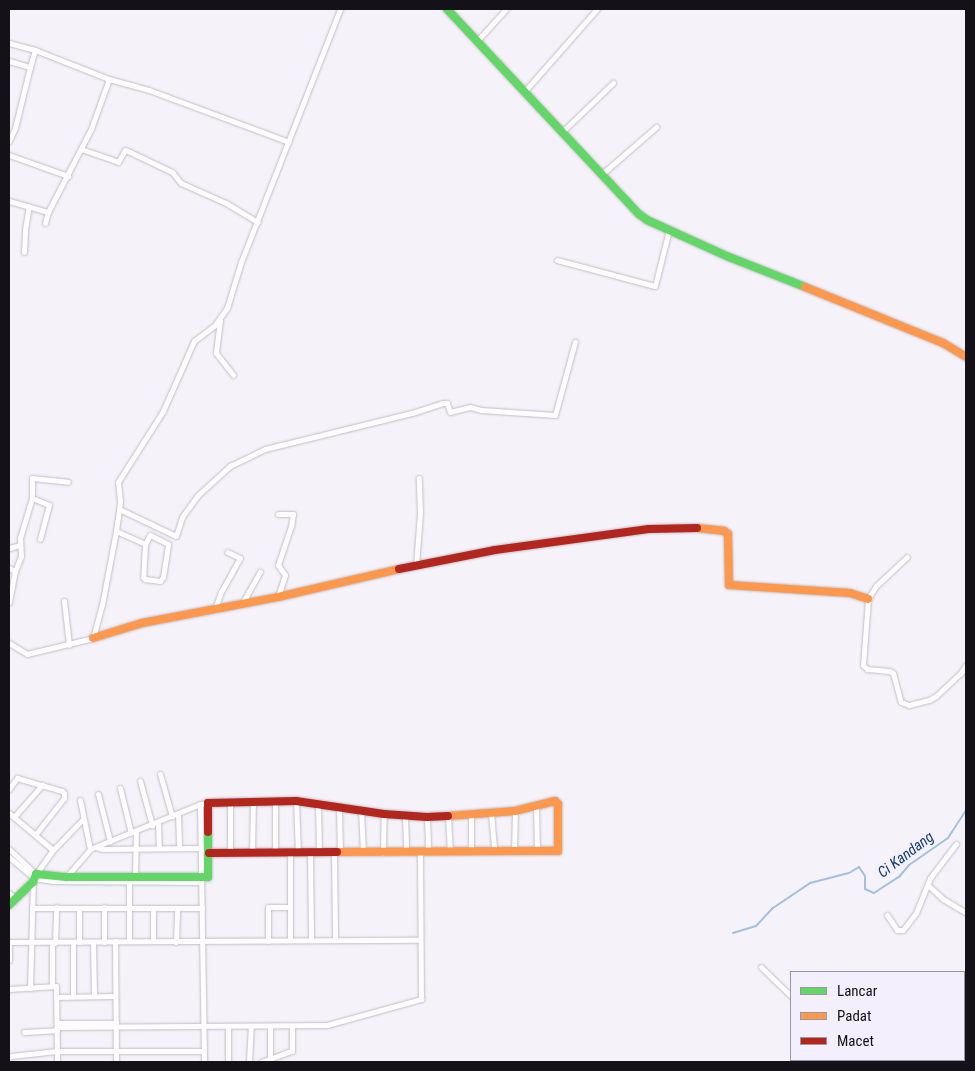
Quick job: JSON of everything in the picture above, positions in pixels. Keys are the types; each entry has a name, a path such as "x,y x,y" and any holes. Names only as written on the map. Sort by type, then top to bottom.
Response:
{"street":[{"path":"93,638 102,605 116,531 119,509 117,487 121,477 163,411 194,341 220,319 228,306 241,262 340,9"},
{"path":"447,9 639,214 669,230 730,257 943,342 966,356"},
{"path":"477,41 506,9"},
{"path":"524,92 597,9"},
{"path":"9,43 34,50 109,79 150,90 289,142"},
{"path":"9,141 15,128 34,50"},
{"path":"9,61 30,66"},
{"path":"45,223 48,212 81,149 109,79"},
{"path":"562,132 613,83"},
{"path":"602,174 656,127"},
{"path":"81,149 118,162 125,150 130,152 172,172 181,184 226,203 258,222"},
{"path":"9,156 68,176"},
{"path":"9,201 48,212"},
{"path":"24,252 29,206"},
{"path":"557,260 655,286 669,230"},
{"path":"220,319 216,353 233,375"},
{"path":"119,509 176,536 182,517 197,496 230,466 265,449 412,414 443,403 448,404 447,410 450,412 470,407 481,410 555,415 575,342"},
{"path":"9,602 15,571 21,556 20,545 32,498 32,478 68,482"},
{"path":"416,566 420,514 419,478"},
{"path":"32,498 49,505 40,539"},
{"path":"278,514 292,514 291,526 278,565 285,575 278,597"},
{"path":"9,643 27,654 69,645 142,622 278,597 495,550 575,537 649,529 708,528 720,529 728,534 729,585 850,593 868,599"},
{"path":"116,531 145,544"},
{"path":"150,535 168,544 163,577 160,581 143,577 145,544 150,535"},
{"path":"9,548 20,545"},
{"path":"215,609 221,592 240,558 227,552"},
{"path":"907,557 884,579 868,599 863,665 867,669 893,673 902,704 912,705 929,700 944,690 966,665"},
{"path":"9,568 15,571"},
{"path":"242,604 260,572"},
{"path":"64,601 69,645"},
{"path":"160,774 172,816"},
{"path":"9,789 17,778 62,790 64,793 64,798 35,835"},
{"path":"140,781 152,825"},
{"path":"14,817 42,785"},
{"path":"120,788 134,832 137,849 129,907 129,941"},
{"path":"98,794 110,841"},
{"path":"80,800 82,819 93,848"},
{"path":"290,940 296,801"},
{"path":"66,877 93,848 204,804 296,801 384,814 427,817 515,811 555,801 558,804 558,851 209,853"},
{"path":"230,802 230,853"},
{"path":"252,853 253,802"},
{"path":"275,802 275,853"},
{"path":"318,803 319,852"},
{"path":"204,804 201,848 204,942 204,1062"},
{"path":"9,857 34,878 53,881 201,879 209,876 209,853 204,804"},
{"path":"335,940 339,806"},
{"path":"536,807 537,851"},
{"path":"362,810 363,852"},
{"path":"514,851 515,811"},
{"path":"9,813 53,850"},
{"path":"491,813 494,851"},
{"path":"178,814 179,848"},
{"path":"383,852 384,814"},
{"path":"471,814 471,850"},
{"path":"405,816 406,852"},
{"path":"448,816 450,851"},
{"path":"24,1032 57,1027 116,1025 292,1027 327,1025 421,999 420,940 427,817"},
{"path":"9,893 12,902 34,878 53,850 82,819"},
{"path":"158,822 158,848"},
{"path":"887,915 897,930 903,930 914,917 930,878 956,844"},
{"path":"93,848 201,848"},
{"path":"9,849 34,878 30,988"},
{"path":"310,853 311,940"},
{"path":"34,878 132,879"},
{"path":"928,886 943,899 966,913"},
{"path":"52,986 56,907"},
{"path":"104,907 104,942"},
{"path":"268,941 268,907 290,907"},
{"path":"32,908 202,908"},
{"path":"73,996 79,908"},
{"path":"153,908 153,941"},
{"path":"176,942 177,908"},
{"path":"9,960 9,942 420,940"},
{"path":"115,941 116,1062"},
{"path":"93,942 94,996"},
{"path":"761,967 790,995"},
{"path":"9,989 56,986 57,1062"},
{"path":"56,997 114,996"},
{"path":"270,1026 270,1059"},
{"path":"228,1027 228,1062"},
{"path":"249,1062 251,1027"},
{"path":"261,1062 292,1052 292,1027"},
{"path":"11,1056 57,1051 203,1051"}],"waterway":[{"name":"Ci Kandang","path":"733,933 756,926 773,908 810,883 849,873 859,867 865,876 865,889 874,893 899,877 909,865 948,838 966,810"}],"traffic: fast":[{"path":"447,9 639,214 647,220 729,257 805,287"},
{"path":"9,905 33,882 36,874 66,877 208,877 208,832"}],"traffic: slow":[{"path":"805,287 943,343 966,357"},
{"path":"697,528 724,531 728,534 729,585 850,593 868,599"},
{"path":"93,638 142,623 278,597 399,569"},
{"path":"337,852 558,851 558,804 555,801 515,811 448,816"}],"traffic: jam":[{"path":"399,569 495,550 649,529 697,528"},
{"path":"208,832 208,803 296,801 384,814 427,817 448,816"},
{"path":"209,853 337,852"}]}
